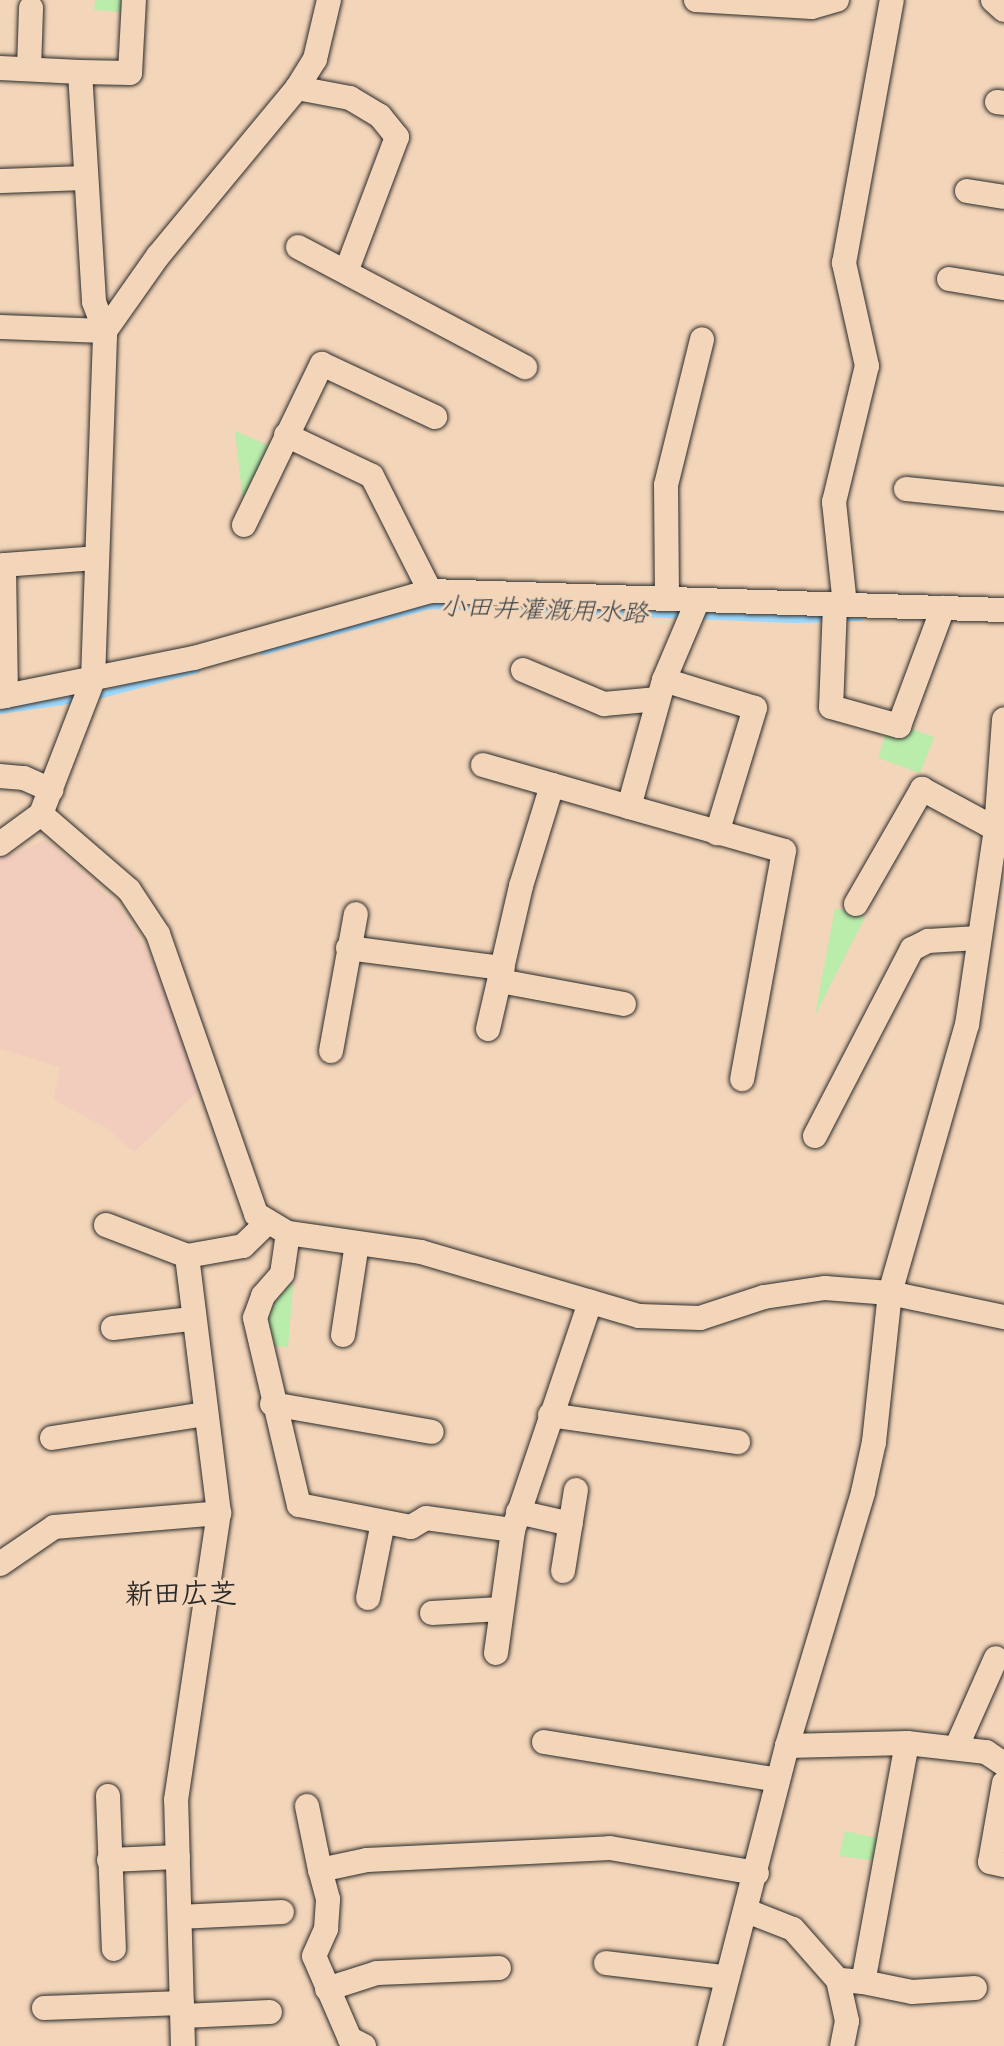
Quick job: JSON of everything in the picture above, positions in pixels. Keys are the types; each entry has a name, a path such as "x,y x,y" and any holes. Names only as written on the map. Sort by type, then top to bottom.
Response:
{"street":[{"path":"0,68 130,73 134,0"},
{"path":"105,331 158,256 297,88 315,59 329,0"},
{"path":"696,0 812,7 837,0"},
{"path":"892,0 844,263 867,366 834,502 838,612 831,707 899,726 941,613"},
{"path":"993,0 1004,10"},
{"path":"29,69 31,8"},
{"path":"0,844 41,814 93,680 105,331 94,302 80,72"},
{"path":"297,88 350,98 380,116 397,137 346,272"},
{"path":"0,181 86,178"},
{"path":"967,191 1004,197"},
{"path":"298,247 525,367"},
{"path":"949,279 1004,288"},
{"path":"0,327 105,331"},
{"path":"667,598 666,485 702,339"},
{"path":"244,525 322,364 435,417"},
{"path":"286,435 372,476 430,591"},
{"path":"906,489 1004,499"},
{"path":"97,558 4,565 3,696 194,658 430,591 667,598 838,612 1004,610"},
{"path":"629,807 661,689 682,631 698,600"},
{"path":"523,670 604,704 661,689 755,708 717,833"},
{"path":"710,2046 723,1977 747,1911 787,1746 863,1492 874,1442 890,1293 967,1025 996,829 1004,719"},
{"path":"483,765 784,851 742,1079"},
{"path":"0,776 24,778 51,790"},
{"path":"488,1029 552,785"},
{"path":"856,904 922,789 996,829"},
{"path":"41,814 129,890 158,934 256,1214 278,1228 357,1244 421,1252 639,1316 700,1318 764,1297 825,1288 890,1293 1004,1317"},
{"path":"331,1051 356,914"},
{"path":"815,1136 912,949 928,941 978,938"},
{"path":"348,948 502,975 624,1004"},
{"path":"106,1225 187,1256 243,1246 278,1228"},
{"path":"278,1228 282,1274 263,1296 255,1318 272,1404 299,1505 411,1527 426,1518 571,1524"},
{"path":"343,1335 357,1244"},
{"path":"183,2046 176,1800 219,1513 191,1319 187,1256"},
{"path":"496,1653 515,1521 590,1302"},
{"path":"113,1328 191,1319"},
{"path":"272,1404 432,1432"},
{"path":"52,1438 206,1414"},
{"path":"550,1415 738,1442"},
{"path":"563,1571 576,1490"},
{"path":"0,1564 54,1527 219,1513"},
{"path":"368,1598 383,1522"},
{"path":"432,1613 501,1609"},
{"path":"957,1746 996,1658"},
{"path":"544,1742 778,1780"},
{"path":"787,1746 907,1743 957,1746 986,1752 1004,1764"},
{"path":"863,1982 907,1743"},
{"path":"1004,1783 990,1862 1004,1865"},
{"path":"108,1796 114,1949"},
{"path":"307,1806 328,1899 326,1929 314,1956 350,2039 364,2046"},
{"path":"320,1870 367,1860 610,1848 757,1873"},
{"path":"109,1860 178,1857"},
{"path":"747,1911 793,1929 838,1980 847,2021 842,2046"},
{"path":"180,1917 282,1912"},
{"path":"606,1963 723,1977"},
{"path":"327,1989 377,1973 499,1968"},
{"path":"838,1980 912,1992 975,1988"},
{"path":"44,2008 270,2012"}],"shaded area":[{"path":"46,840 120,908 156,966 203,1087 134,1152 108,1129 58,1102 54,1097 60,1067 0,1049 0,859"}],"green space":[{"path":"95,0 124,0 123,12 94,10"},
{"path":"235,431 270,446 243,502"},
{"path":"907,727 934,737 920,773 878,758 886,732 902,738"},
{"path":"835,908 865,917 815,1015"},
{"path":"288,1284 293,1285 288,1347 267,1345 268,1311"},
{"path":"845,1831 881,1839 877,1861 839,1856"}],"waterway":[{"name":"小田井灌漑用水路","path":"263,651 429,605 794,619 860,617"},
{"name":"小田井灌漑用水路","path":"93,696 197,669"},
{"name":"小田井灌漑用水路","path":"0,710 81,698"}],"district":[{"name":"新田広芝","path":"181,1593"}]}
